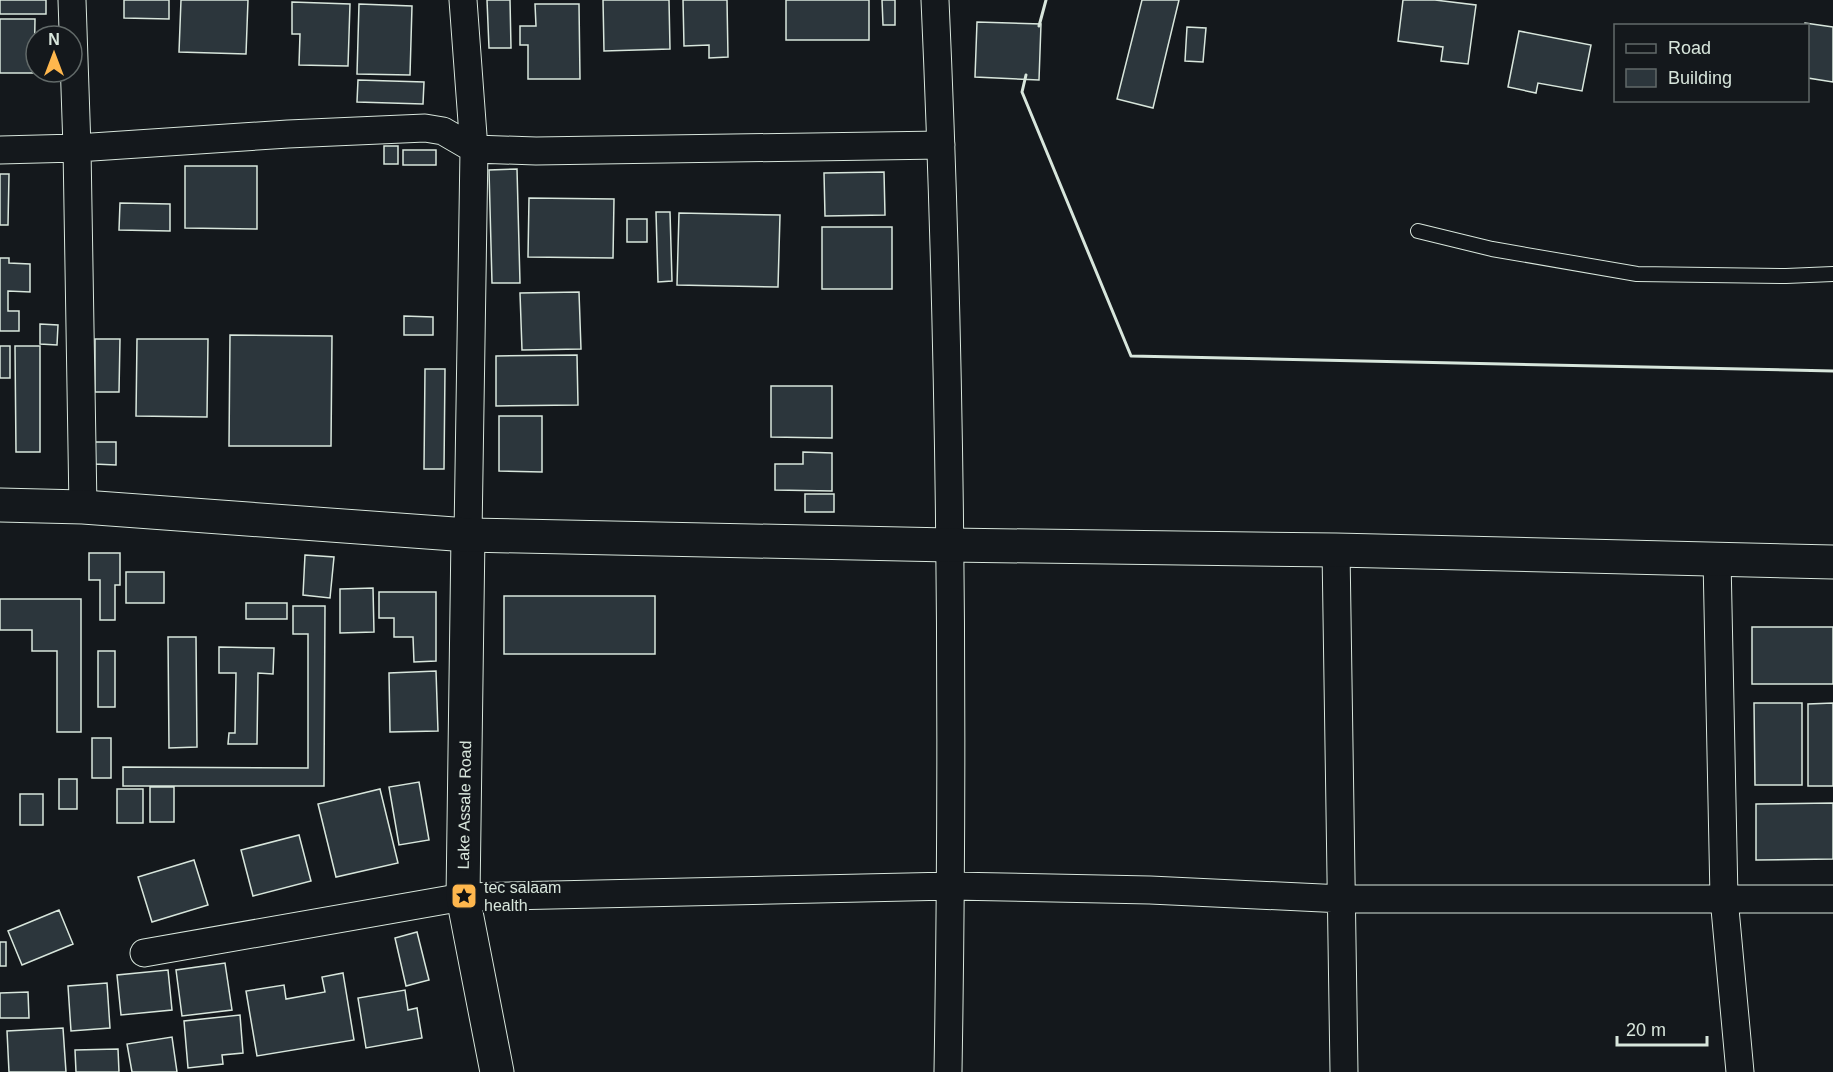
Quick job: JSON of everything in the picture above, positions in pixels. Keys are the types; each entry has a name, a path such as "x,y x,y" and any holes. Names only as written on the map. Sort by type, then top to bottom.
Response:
{"main road":[{"path":"0,505 83,507 468,535 1336,550 1833,562"},
{"name":"Lake Assale Road","path":"468,535 463,897 496,1072"}],"street":[{"path":"72,0 83,507"},
{"path":"463,0 474,149 468,535"},
{"path":"934,0 941,145 949,545 951,886 948,1072"},
{"path":"0,150 77,148 288,134 425,128 443,131 474,149 536,151 941,145"},
{"path":"1336,550 1344,1072"},
{"path":"1717,559 1724,898 1740,1072"},
{"path":"144,953 463,897 951,886 1150,890 1343,898 1833,899"},
{"path":"496,1072 515,1072"}],"lane":[{"path":"1418,231 1492,249 1637,274 1786,276 1833,274"}],"building":[{"path":"0,0 46,0 46,14 0,14"},
{"path":"124,0 169,0 169,19 124,18"},
{"path":"181,0 248,0 246,54 179,52"},
{"path":"487,0 510,0 511,48 489,48"},
{"path":"603,0 669,0 670,49 604,51"},
{"path":"683,0 727,0 728,57 709,58 709,45 684,46"},
{"path":"786,0 869,0 869,40 786,40"},
{"path":"882,0 895,0 895,25 883,25"},
{"path":"1142,0 1179,0 1153,108 1117,99"},
{"path":"1403,0 1435,0 1476,5 1468,64 1441,61 1443,47 1398,41"},
{"path":"292,2 350,4 348,66 299,65 300,34 292,34"},
{"path":"359,4 412,6 410,75 357,74"},
{"path":"535,4 579,4 580,79 528,79 528,45 520,45 520,26 536,26"},
{"path":"0,19 35,19 35,24 24,24 24,73 0,73"},
{"path":"977,22 1041,24 1039,80 975,77"},
{"path":"1805,23 1833,27 1833,82 1809,78 1809,24"},
{"path":"1187,27 1206,28 1203,62 1185,61"},
{"path":"1519,31 1591,45 1582,91 1538,83 1536,93 1508,87"},
{"path":"358,80 424,82 423,104 357,102"},
{"path":"384,146 398,146 398,164 384,164"},
{"path":"403,150 436,150 436,165 403,165"},
{"path":"185,166 257,166 257,229 185,228"},
{"path":"517,169 520,283 492,283 489,170"},
{"path":"884,172 885,215 825,216 824,173"},
{"path":"0,174 9,174 8,225 0,225"},
{"path":"529,198 614,199 613,258 528,257"},
{"path":"120,203 170,204 170,231 119,230"},
{"path":"656,212 670,212 672,281 658,282"},
{"path":"679,213 780,215 778,287 677,285"},
{"path":"627,219 647,219 647,242 627,242"},
{"path":"822,227 892,227 892,289 822,289"},
{"path":"0,258 9,258 9,263 30,264 30,292 8,291 8,311 19,311 19,331 0,331"},
{"path":"579,292 581,349 522,350 520,293"},
{"path":"404,316 433,317 433,335 404,335"},
{"path":"40,324 58,325 57,345 40,344"},
{"path":"230,335 332,336 331,446 229,446"},
{"path":"95,339 120,339 119,392 95,392"},
{"path":"137,339 208,339 207,417 136,416"},
{"path":"0,346 10,346 10,378 0,378"},
{"path":"15,346 40,346 40,452 16,452"},
{"path":"577,355 578,405 496,406 496,356"},
{"path":"425,369 445,369 444,469 424,469"},
{"path":"771,386 832,386 832,438 771,437"},
{"path":"499,416 542,416 542,472 499,471"},
{"path":"94,442 116,442 116,465 94,464"},
{"path":"803,452 832,453 832,491 775,490 775,464 803,464"},
{"path":"805,494 834,494 834,512 805,512"},
{"path":"89,553 120,553 120,585 115,585 115,620 100,620 100,580 89,580"},
{"path":"305,555 334,557 330,598 303,595"},
{"path":"126,572 164,572 164,603 126,603"},
{"path":"373,588 374,632 340,633 340,589"},
{"path":"379,592 436,592 436,661 414,662 413,637 394,637 394,618 379,618"},
{"path":"504,596 655,596 655,654 504,654"},
{"path":"0,599 81,599 81,732 57,732 57,651 32,651 32,630 0,630"},
{"path":"246,603 287,603 287,619 246,619"},
{"path":"293,606 325,606 324,786 123,786 123,767 308,768 308,634 293,634"},
{"path":"1752,627 1833,627 1833,684 1752,684"},
{"path":"168,637 196,637 197,747 169,748"},
{"path":"219,647 274,648 273,674 258,673 257,744 228,744 229,733 235,733 236,673 219,673"},
{"path":"98,651 115,651 115,707 98,707"},
{"path":"436,671 438,731 390,732 389,673"},
{"path":"1754,703 1802,703 1802,785 1755,785"},
{"path":"1833,703 1833,786 1808,786 1808,704"},
{"path":"92,738 111,738 111,778 92,778"},
{"path":"59,779 77,779 77,809 59,809"},
{"path":"419,782 429,840 399,845 389,787"},
{"path":"150,787 174,787 174,822 150,822"},
{"path":"117,789 143,789 143,823 117,823"},
{"path":"380,789 398,863 336,877 318,804"},
{"path":"20,794 43,794 43,825 20,825"},
{"path":"1833,803 1833,859 1756,860 1756,804"},
{"path":"299,835 311,881 253,896 241,850"},
{"path":"194,860 208,905 152,922 138,877"},
{"path":"59,910 73,944 22,965 8,931"},
{"path":"417,932 429,980 406,986 395,938"},
{"path":"0,942 6,942 6,966 0,966"},
{"path":"225,963 232,1010 182,1016 176,970"},
{"path":"168,970 172,1010 121,1015 117,975"},
{"path":"343,973 354,1040 257,1056 246,991 284,985 286,999 325,992 322,977"},
{"path":"107,983 110,1028 71,1031 68,986"},
{"path":"405,990 408,1010 417,1008 422,1038 366,1048 358,998"},
{"path":"28,992 29,1018 0,1018 0,993"},
{"path":"240,1015 243,1053 222,1055 223,1064 188,1068 184,1021"},
{"path":"63,1028 66,1072 9,1072 7,1031"},
{"path":"172,1037 177,1072 132,1072 127,1044"},
{"path":"118,1049 119,1072 76,1072 75,1050"}],"wall":[{"path":"1039,26 1046,0"},
{"path":"1026,75 1022,92 1131,356 1833,371"}],"place":[{"name":"tec salaam health","path":"464,896"}]}
